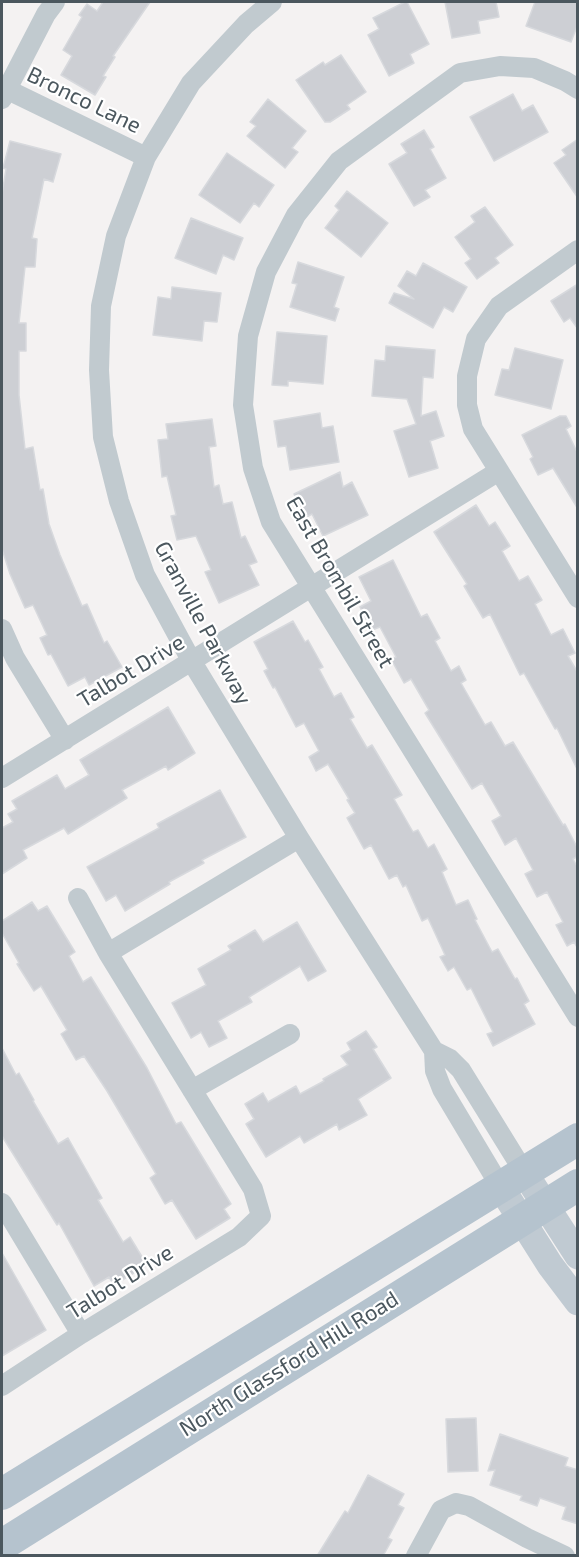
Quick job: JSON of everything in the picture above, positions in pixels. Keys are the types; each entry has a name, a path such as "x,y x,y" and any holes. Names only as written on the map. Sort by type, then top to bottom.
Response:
{"main road":[{"name":"North Glassford Hill Road","path":"2,1494 578,1139"},
{"name":"North Glassford Hill Road","path":"2,1545 578,1185"}],"street":[{"path":"3,92 55,2"},
{"name":"Granville Parkway","path":"272,2 246,24 191,83 146,157 116,236 101,306 99,370 103,437 119,501 145,575 192,662 299,838 434,1051 435,1071 442,1089 512,1179"},
{"name":"East Brombil Street","path":"578,88 534,68 500,66 460,73 339,161 296,215 266,272 248,336 243,405 253,468 272,522 578,1017"},
{"name":"Bronco Lane","path":"3,92 146,157"},
{"path":"578,250 499,306 476,339 467,376 466,405 473,429 578,598"},
{"name":"Talbot Drive","path":"2,778 499,471"},
{"path":"2,629 15,658 64,740"},
{"path":"108,953 299,838"},
{"path":"78,898 108,953 192,1090 290,1034"},
{"name":"Granville Parkway","path":"434,1051 450,1059 461,1070 512,1179"},
{"name":"Talbot Drive","path":"2,1386 239,1236 261,1216 253,1189 192,1090"},
{"path":"512,1179 533,1213 550,1265 578,1302"},
{"path":"2,1203 81,1334"},
{"path":"533,1213 578,1256"},
{"path":"416,1556 441,1510 456,1503 469,1506 565,1556"}],"building":[{"path":"103,2 150,2 113,56 115,57 103,76 106,77 95,95 61,75 72,56 63,50 82,17 79,15 87,4 97,11"},
{"path":"405,2 429,44 410,54 414,63 389,76 368,35 379,29 373,18"},
{"path":"445,2 496,2 499,17 478,21 480,33 452,38"},
{"path":"535,2 578,2 578,24 571,42 526,26"},
{"path":"341,55 366,92 347,105 350,109 330,122 325,122 296,80 323,62 325,65"},
{"path":"513,94 522,111 533,105 548,132 494,161 470,117"},
{"path":"268,99 306,131 292,148 298,152 285,168 247,136 256,126 250,122"},
{"path":"424,130 434,147 430,149 446,178 425,190 430,197 414,206 389,164 407,153 401,144"},
{"path":"578,139 578,198 554,163 566,155 562,150"},
{"path":"10,141 61,154 53,182 44,179 32,238 37,239 35,267 25,267 19,323 26,323 26,351 19,351 19,395 25,449 33,447 40,490 43,489 49,524 60,555 82,606 87,604 104,643 107,641 122,667 89,685 85,677 68,686 51,654 48,655 40,638 47,635 33,605 25,608 2,549 2,194 6,169 3,168"},
{"path":"227,153 274,185 259,207 254,203 240,223 199,195"},
{"path":"347,191 388,223 361,257 325,228 339,210 335,206"},
{"path":"485,207 513,245 495,258 499,263 477,279 465,263 471,259 455,237 475,222 471,216"},
{"path":"191,218 243,238 234,260 223,255 216,274 175,258"},
{"path":"298,262 344,277 334,307 339,309 335,321 290,307 297,284 292,283"},
{"path":"423,263 467,287 453,312 444,307 433,328 389,303 394,293 414,299 398,286 407,271 416,276"},
{"path":"578,284 578,329 570,318 564,322 551,301"},
{"path":"172,287 221,293 217,322 204,321 202,341 153,335 158,297 171,299"},
{"path":"277,332 327,336 323,384 288,381 288,386 272,385"},
{"path":"386,346 435,350 433,378 423,377 421,416 436,411 444,436 430,441 438,468 409,477 394,431 416,424 407,399 372,396 375,360 385,361"},
{"path":"515,348 563,360 551,409 495,395 502,369 509,370"},
{"path":"320,413 322,428 333,426 339,462 290,470 286,446 278,447 274,421"},
{"path":"560,416 566,416 571,426 566,429 578,454 578,509 553,468 538,475 530,459 533,457 522,435"},
{"path":"212,419 216,446 209,447 214,487 219,485 223,504 232,502 241,538 245,536 257,562 249,565 259,585 219,603 205,572 211,570 196,536 177,540 171,516 176,515 167,476 162,477 158,440 168,439 166,424"},
{"path":"340,472 343,487 352,482 368,515 323,536 312,514 305,518 294,494"},
{"path":"476,505 489,526 495,522 510,546 502,551 519,581 528,576 542,600 535,604 551,635 563,629 575,653 568,656 578,673 578,771 557,728 555,729 524,673 520,675 490,614 483,618 464,586 467,584 434,532"},
{"path":"393,560 421,617 427,614 440,638 435,641 451,671 459,666 466,680 461,683 485,725 491,722 505,746 513,742 563,825 565,824 578,849 578,856 573,859 578,868 578,949 574,942 567,946 556,925 563,922 547,892 537,897 525,874 533,870 516,838 505,845 492,821 501,816 482,783 472,789 425,713 429,710 411,679 404,683 391,659 396,657 380,627 372,630 360,607 371,601 359,577"},
{"path":"293,621 305,642 308,640 323,667 319,669 334,697 341,693 354,717 350,719 367,748 372,745 402,795 394,799 413,832 418,830 428,848 434,844 447,869 442,872 456,905 468,900 477,919 475,920 492,952 498,949 515,979 517,978 529,1001 524,1004 535,1024 493,1046 487,1034 493,1032 471,988 467,990 454,967 448,971 440,957 445,955 428,918 422,921 406,885 403,887 397,875 389,879 371,845 364,849 347,818 355,813 328,764 316,771 309,757 319,751 304,723 296,727 264,671 268,669 254,642"},
{"path":"168,707 195,753 168,770 166,766 122,790 127,798 68,834 64,828 23,850 27,858 2,874 2,828 13,822 8,814 17,809 12,801 57,775 65,789 89,775 80,760"},
{"path":"220,790 246,837 202,860 204,863 169,882 170,884 125,911 116,895 106,901 87,867 159,828 157,824"},
{"path":"32,902 38,911 47,906 75,952 69,956 83,982 91,977 147,1068 176,1124 181,1122 231,1204 224,1209 230,1218 196,1239 172,1200 165,1204 150,1178 156,1174 84,1056 76,1060 61,1034 67,1030 41,986 34,991 17,964 19,963 2,933 2,921"},
{"path":"297,922 326,971 308,981 300,966 249,997 252,1002 218,1021 227,1038 209,1047 201,1032 191,1038 172,1003 206,985 198,969 231,950 228,946 255,930 263,942"},
{"path":"366,1031 377,1047 373,1049 391,1078 358,1099 367,1115 339,1130 337,1124 304,1143 300,1136 266,1157 246,1124 254,1119 245,1104 263,1093 268,1102 296,1086 300,1094 324,1081 323,1079 348,1065 341,1056 351,1050 347,1043"},
{"path":"2,1048 16,1075 19,1073 58,1144 68,1138 102,1198 98,1200 123,1242 130,1237 147,1265 114,1285 109,1277 94,1286 59,1223 57,1225 2,1136"},
{"path":"2,1253 46,1330 2,1356"},
{"path":"476,1418 478,1471 448,1472 446,1419"},
{"path":"500,1434 568,1458 565,1466 578,1470 578,1524 562,1519 566,1507 540,1498 537,1506 520,1500 522,1496 490,1485 495,1470 488,1471"},
{"path":"368,1475 404,1494 398,1505 404,1508 388,1538 392,1540 383,1556 317,1556 345,1511 348,1513"}]}
